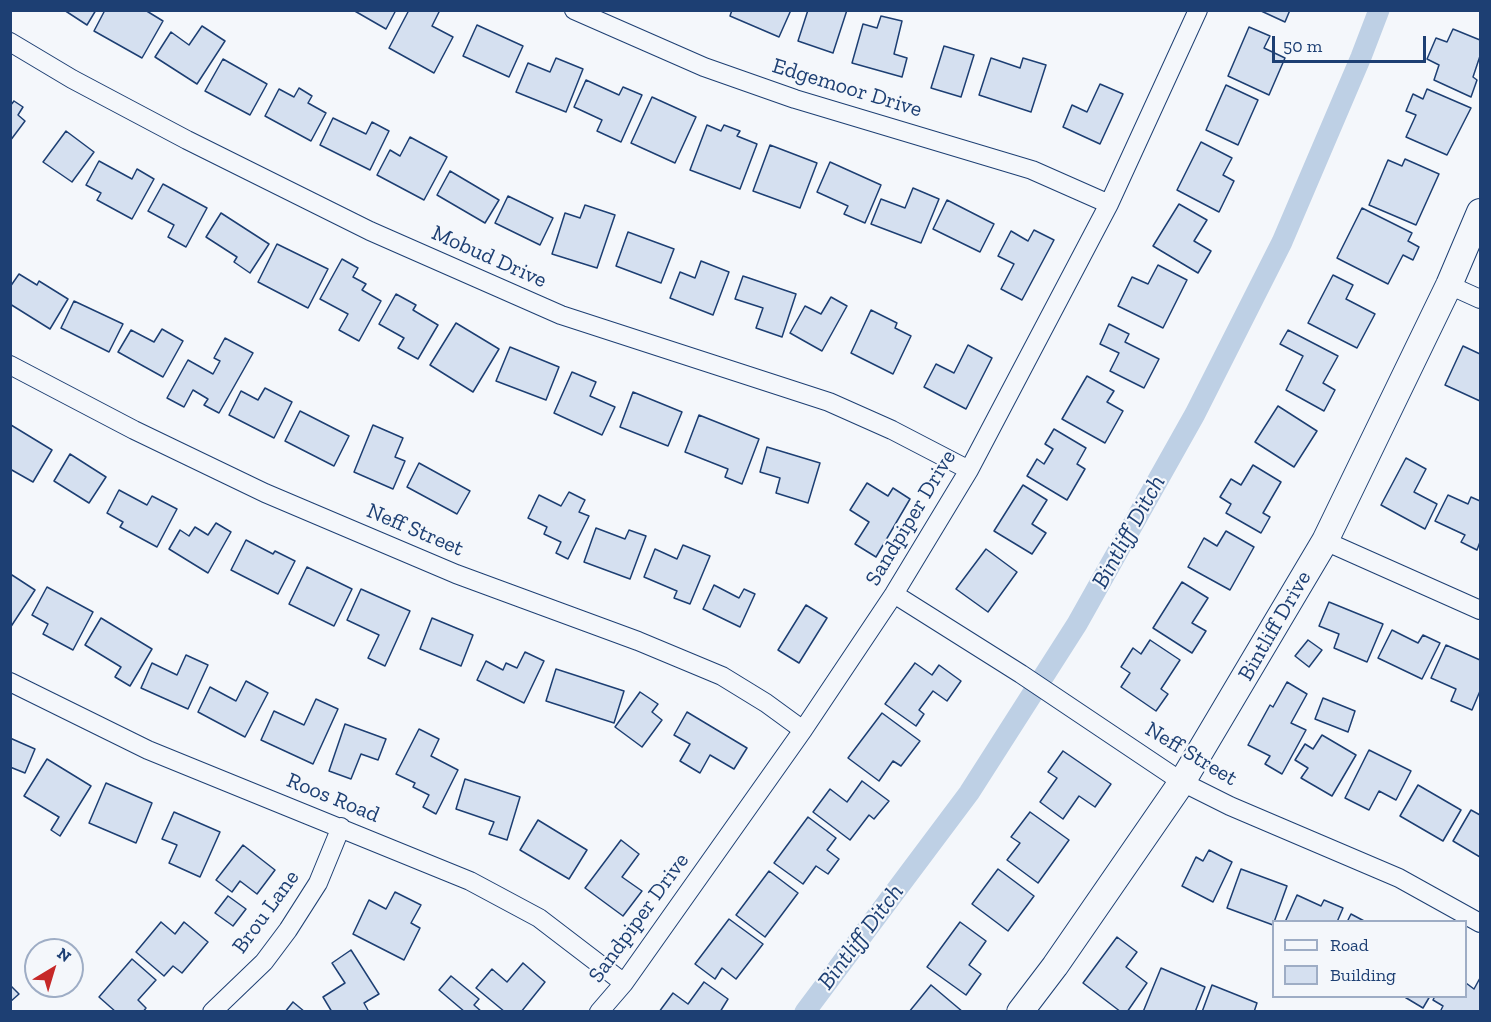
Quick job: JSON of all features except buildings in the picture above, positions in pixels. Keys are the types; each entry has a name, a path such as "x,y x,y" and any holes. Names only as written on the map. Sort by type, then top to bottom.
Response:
{"street":[{"name":"Edgemoor Drive","path":"574,10 704,67 795,99 1032,170 1109,204"},
{"name":"Sandpiper Drive","path":"599,1011 624,983 803,730 894,594 969,470 1109,204 1198,10"},
{"name":"Mobud Drive","path":"10,42 72,79 187,140 381,235 561,315 829,402 892,430 969,470"},
{"name":"Bintliff Drive","path":"1022,1011 1182,782 1325,541 1449,285 1480,212"},
{"path":"1449,285 1480,299"},
{"name":"Neff Street","path":"10,365 134,430 265,493 456,574 638,641 722,676 766,702 803,730"},
{"path":"1325,541 1480,610"},
{"name":"Neff Street","path":"894,594 1021,674 1182,782 1230,806 1399,878 1480,923"},
{"name":"Roos Road","path":"10,682 148,750 470,881 540,918 624,983"},
{"name":"Brou Lane","path":"212,1011 264,962 288,930 318,883 341,827"}],"waterway":[{"name":"Bintliff Ditch","path":"805,1012 969,793 1077,624 1195,414 1282,242 1379,10"}]}
